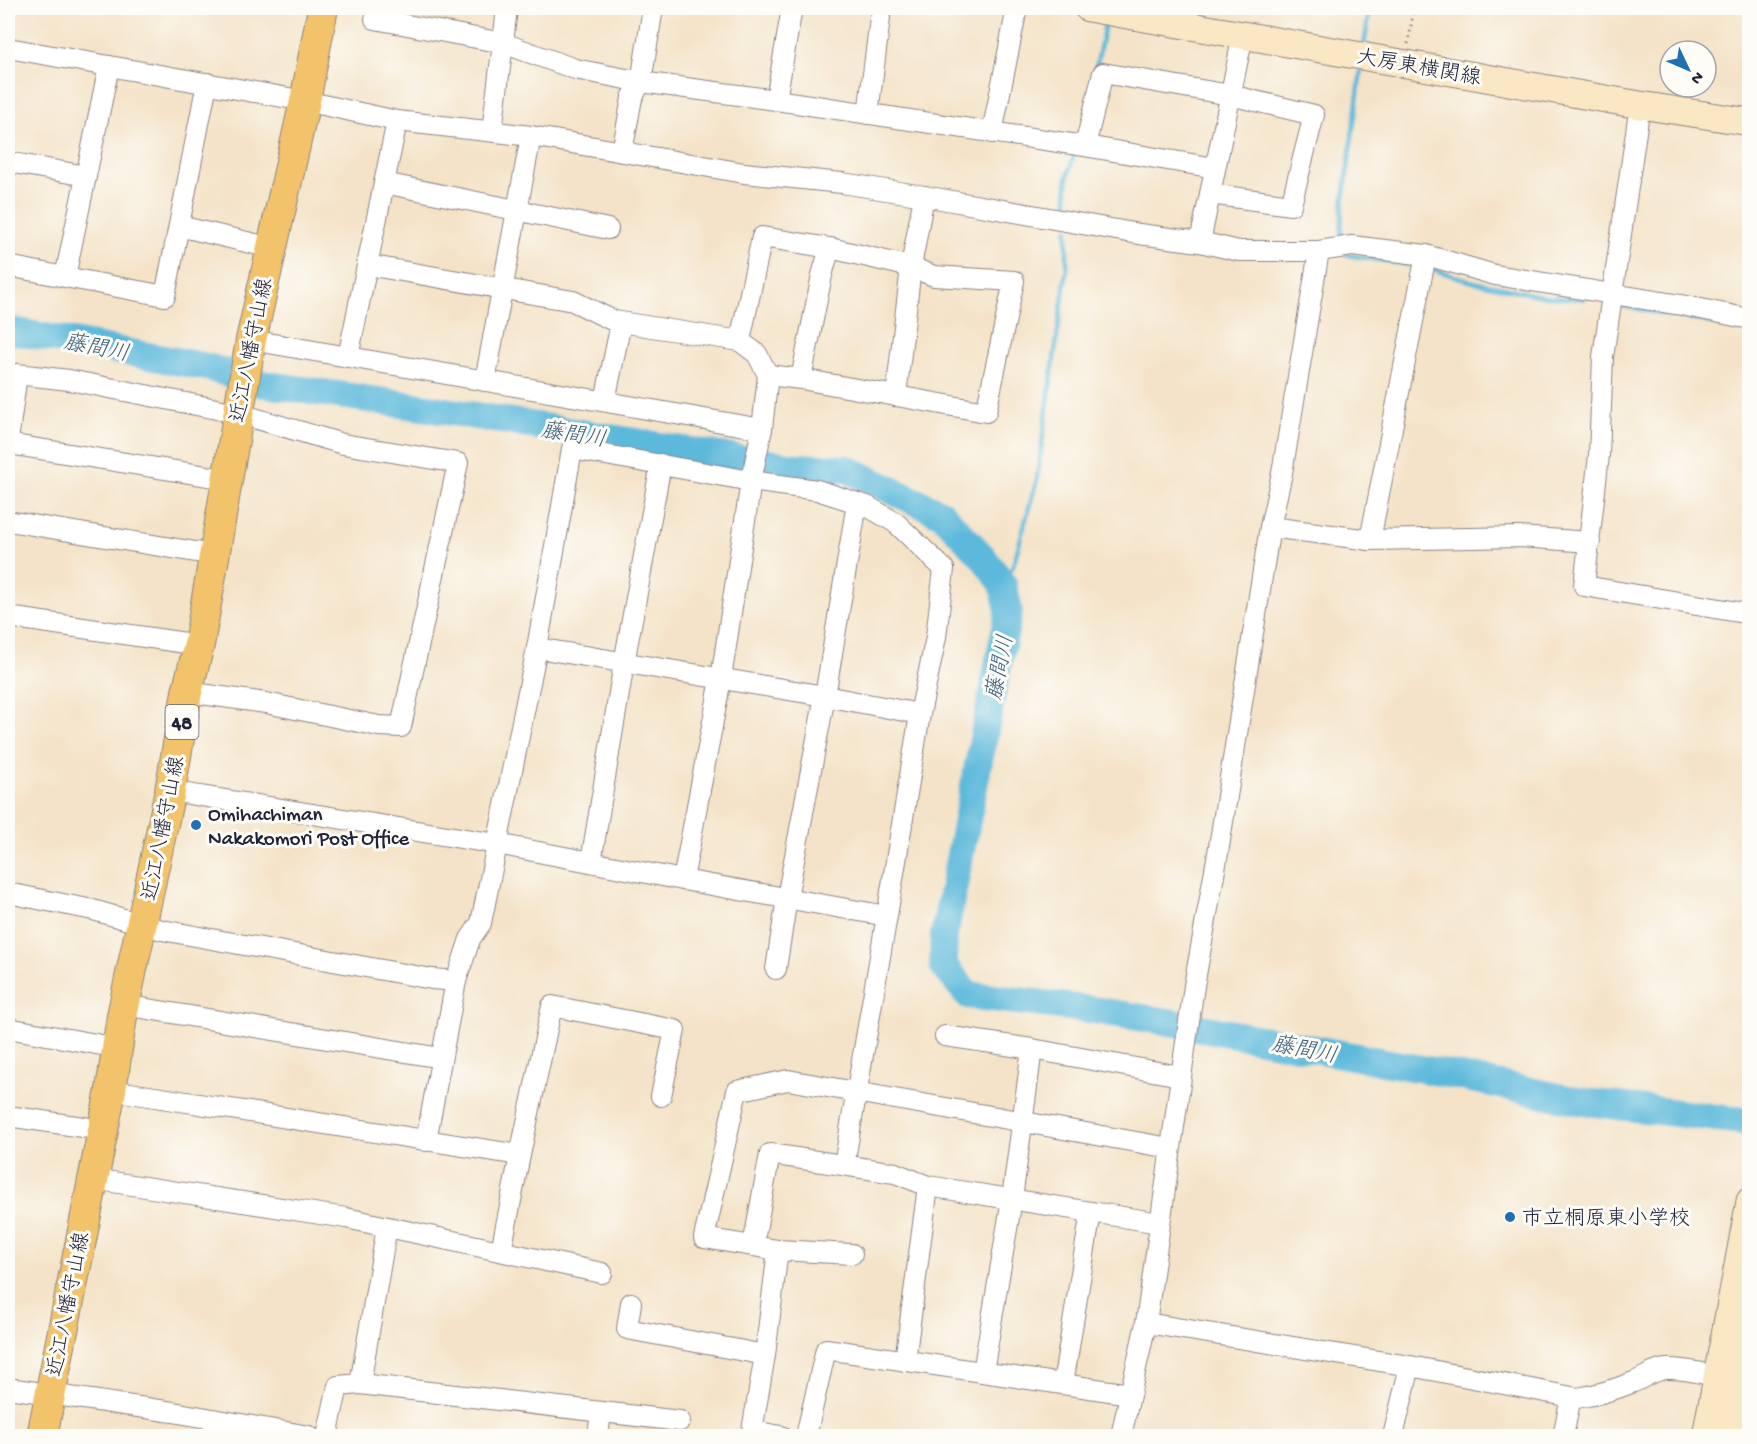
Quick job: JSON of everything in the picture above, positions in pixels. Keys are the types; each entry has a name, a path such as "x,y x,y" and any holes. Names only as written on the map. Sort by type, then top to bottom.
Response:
{"main road":[{"name":"近江八幡守山線","path":"42,1437 111,1090 124,1005 170,791 187,692 200,645 251,340 305,100 323,8"},
{"name":"大房東横関線","path":"1088,8 1749,122"},
{"path":"1730,1437 1728,1380 1749,1201"},
{"path":"1706,1437 1749,1318"}],"street":[{"path":"492,131 507,8"},
{"path":"622,152 632,98 641,82 653,8"},
{"path":"776,100 792,8"},
{"path":"992,133 1017,8"},
{"path":"868,114 880,18"},
{"path":"375,19 503,43 575,69 641,82 1086,146 1215,168"},
{"path":"1200,242 1243,35"},
{"path":"8,48 305,100 397,121 531,136 744,173 842,183 1239,250 1318,251 1352,246 1424,264 1749,319"},
{"path":"65,277 109,66"},
{"path":"1086,146 1103,73 1230,94 1314,115 1291,205 1210,194"},
{"path":"8,266 165,296 207,83"},
{"path":"1640,105 1603,357 1599,455 1584,586 1749,614"},
{"path":"348,357 397,121"},
{"path":"486,381 531,136"},
{"path":"8,162 86,176"},
{"path":"384,183 608,229"},
{"path":"896,396 911,267 924,196"},
{"path":"179,226 272,248"},
{"path":"740,341 762,237 830,248 911,267 934,276 1014,281 986,412 768,375"},
{"path":"801,379 822,275 830,248"},
{"path":"1121,1437 1146,1323 1194,986 1318,251"},
{"path":"1370,540 1424,264"},
{"path":"367,266 503,291 573,301 603,318 740,341 757,354 768,375 762,429 721,679 682,880"},
{"path":"605,401 621,322"},
{"path":"251,340 762,429"},
{"path":"187,692 266,703 379,726 401,727 458,463 343,444 237,413 69,381 17,374 8,443 226,479"},
{"path":"426,1141 456,981 470,939 481,923 537,648 572,448 817,490 857,503 896,523 944,569 936,637 920,714 844,1165"},
{"path":"591,862 624,663 661,464"},
{"path":"776,969 857,503"},
{"path":"8,521 214,555"},
{"path":"1270,527 1370,540 1520,537 1590,542"},
{"path":"8,617 200,645"},
{"path":"537,648 920,714"},
{"path":"170,791 497,844 682,880 887,916"},
{"path":"8,893 93,910 162,930 432,979 456,981"},
{"path":"124,1005 441,1058"},
{"path":"501,1251 552,1006 675,1030 661,1096"},
{"path":"8,1028 118,1048"},
{"path":"945,1036 1181,1069"},
{"path":"983,1372 1012,1199 1032,1049"},
{"path":"852,1254 778,1250 704,1238 737,1091 788,1080 1170,1148"},
{"path":"111,1090 520,1155"},
{"path":"8,1116 103,1130"},
{"path":"753,1246 770,1154 896,1173 928,1186 1160,1223"},
{"path":"93,1179 346,1218 602,1273"},
{"path":"905,1361 928,1186"},
{"path":"1063,1384 1091,1212"},
{"path":"360,1384 387,1227"},
{"path":"778,1250 765,1355 752,1431 781,1437"},
{"path":"631,1303 627,1329 765,1355"},
{"path":"1146,1323 1410,1366 1577,1398 1598,1395 1666,1369 1728,1380"},
{"path":"806,1437 826,1349 1131,1394"},
{"path":"1393,1437 1410,1366"},
{"path":"327,1437 338,1386 360,1384 680,1421"},
{"path":"8,1388 173,1412 309,1437"},
{"path":"1563,1437 1571,1397"},
{"path":"598,1437 601,1412"}],"path":[{"path":"1404,63 1414,8"}],"waterway":[{"path":"1364,46 1370,8"},
{"path":"1095,72 1105,24"},
{"path":"1341,237 1342,211 1362,64"},
{"path":"1067,211 1067,179 1075,151"},
{"path":"1003,584 1013,566 1037,479 1067,267 1067,229"},
{"path":"1347,255 1418,266"},
{"path":"1429,268 1470,281 1546,297 1585,299"},
{"path":"1616,305 1750,330"},
{"name":"藤間川","path":"8,330 207,367 263,384 796,467 847,469 942,514 983,557 1003,584 1009,611 944,935 943,965 968,995 1169,1022 1438,1072 1578,1101 1750,1122"}],"place":[{"name":"Omihachiman Nakakomori Post Office","path":"196,825"},
{"name":"市立桐原東小学校","path":"1510,1217"}]}
